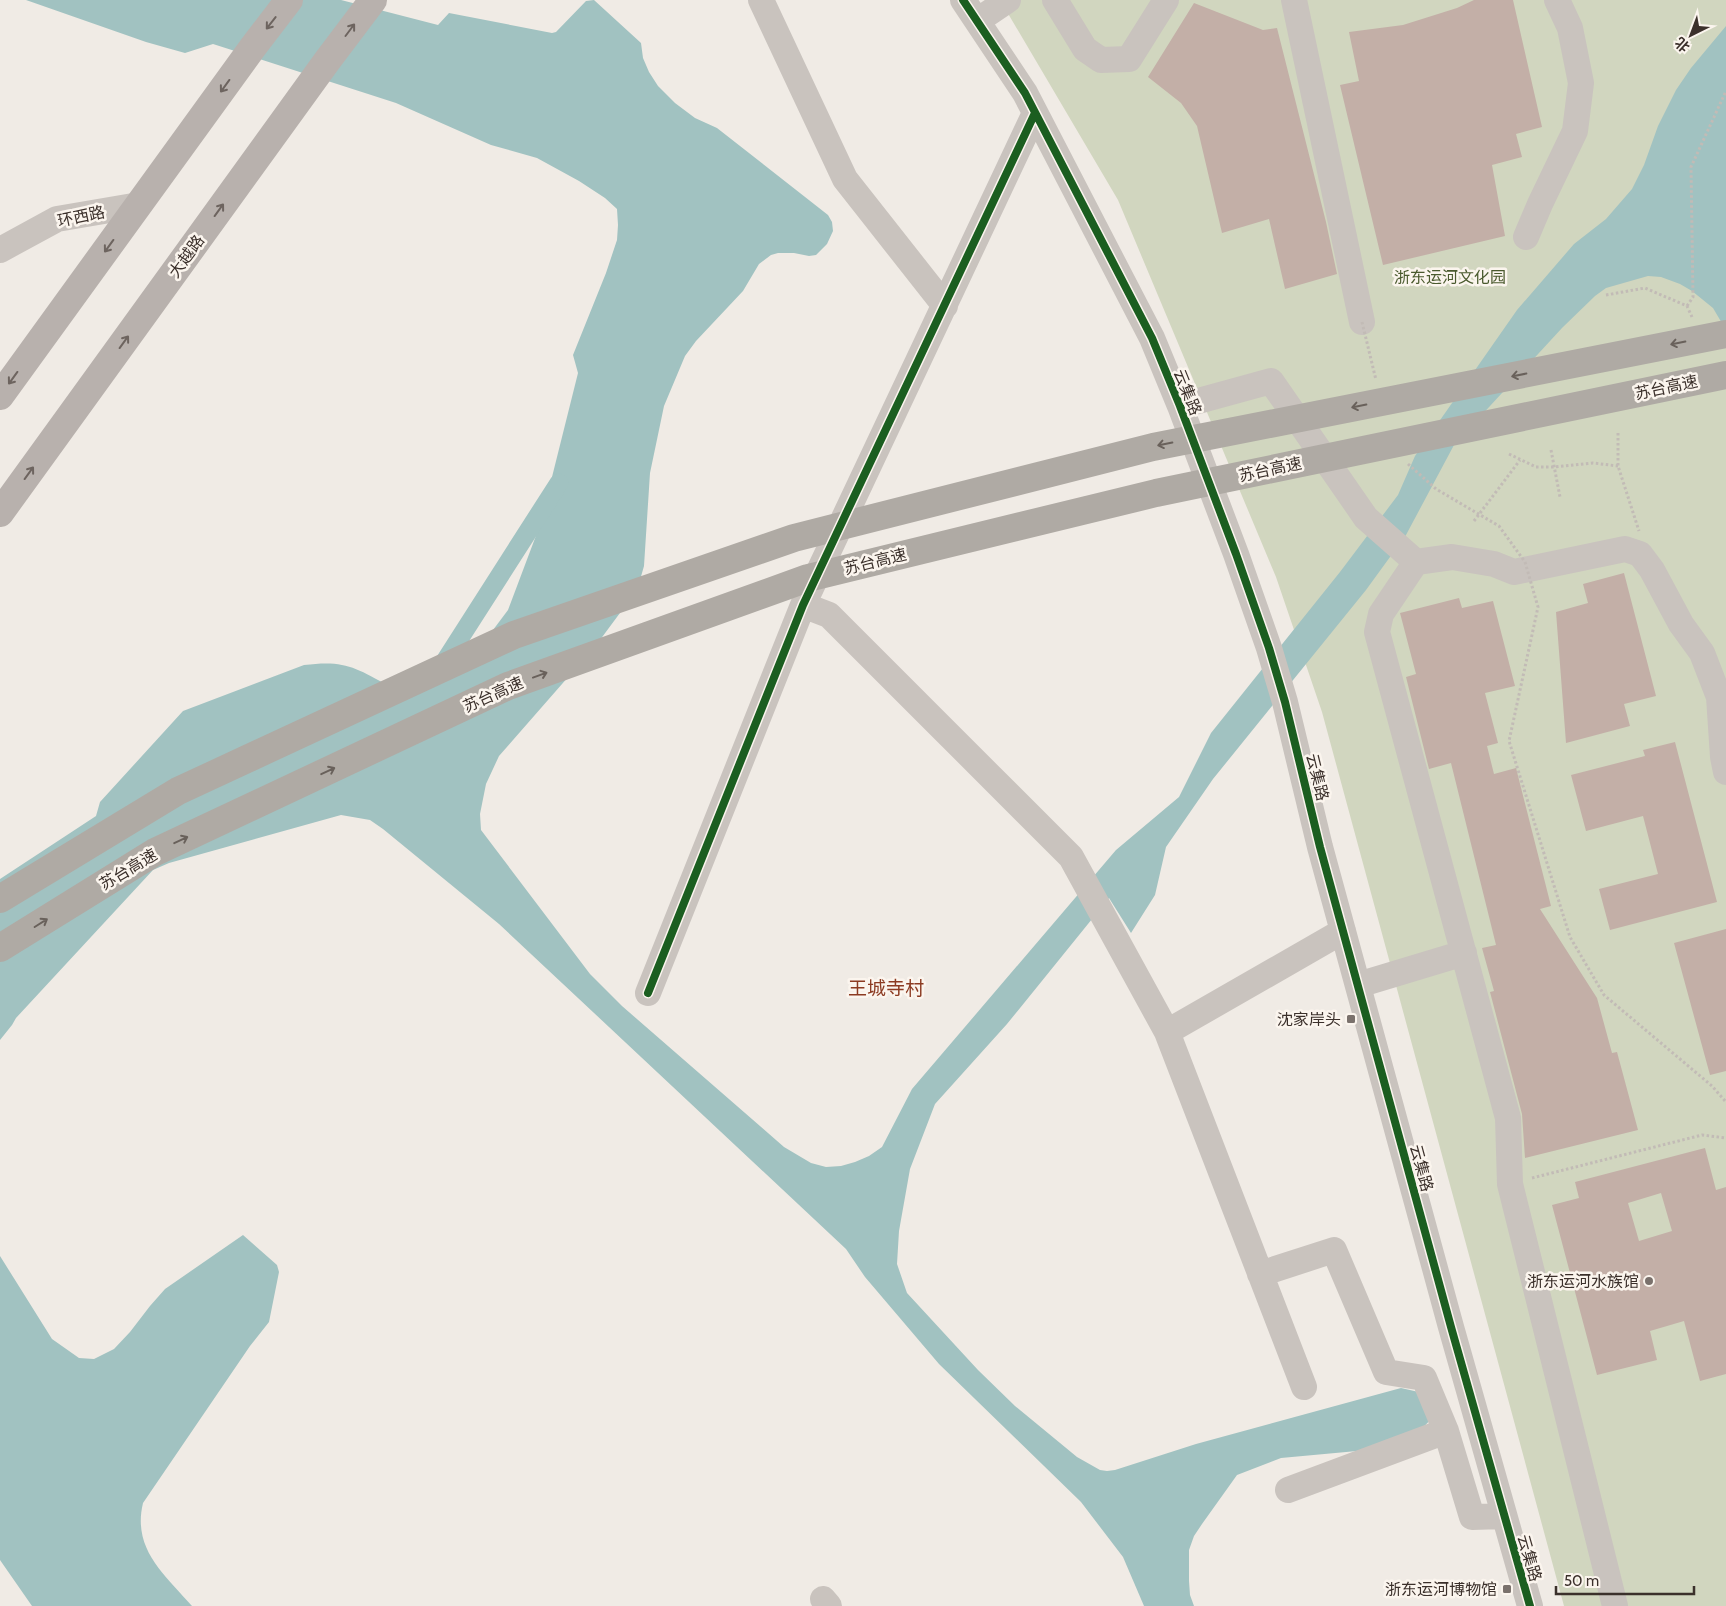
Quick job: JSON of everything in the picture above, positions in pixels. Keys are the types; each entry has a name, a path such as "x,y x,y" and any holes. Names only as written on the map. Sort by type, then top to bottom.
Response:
{"highway":[{"path":"0,899 178,791 514,635 794,538 1153,447 1726,334"},
{"name":"苏台高速","path":"0,948 155,852 508,686 808,578 1156,493 1726,375"}],"main road":[{"path":"0,396 289,0"},
{"name":"大越路","path":"0,513 327,61 374,0"}],"street":[{"path":"761,0 845,179 944,306"},
{"name":"云集路","path":"963,0 1025,93 1152,338 1236,554 1269,648 1285,702 1320,847 1465,1378 1530,1606"},
{"path":"977,21 1008,0"},
{"path":"1055,0 1086,49 1100,60 1129,59 1166,0"},
{"path":"1294,0 1362,322"},
{"path":"1526,237 1575,131 1581,83 1570,28 1557,0"},
{"path":"648,993 803,606 1035,113"},
{"name":"环西路","path":"0,250 57,219 139,205"},
{"path":"1180,406 1271,381 1366,518 1416,562"},
{"path":"1615,1606 1510,1184 1508,1118 1377,632 1381,614 1416,562 1452,557 1494,564 1514,572 1626,549 1640,554 1652,570 1681,624 1702,653 1719,697 1723,757 1726,772"},
{"path":"803,606 829,615 1071,857 1167,1032 1304,1387"},
{"path":"1167,1032 1343,931"},
{"path":"1358,985 1464,953"},
{"path":"1260,1274 1334,1250 1386,1372 1424,1378 1446,1431 1472,1517 1504,1516"},
{"path":"1288,1490 1446,1431"}],"path":[{"path":"1686,306 1692,297 1691,167 1726,91"},
{"path":"1362,322 1379,388"},
{"path":"1618,433 1618,466 1639,532"},
{"path":"1551,450 1560,497"},
{"path":"1509,454 1536,466 1553,467 1593,463 1618,466"},
{"path":"1401,458 1436,489 1499,526 1525,562 1538,607 1509,741 1570,937 1604,995 1712,1086 1726,1102"},
{"path":"1474,521 1520,460"},
{"path":"1510,1184 1702,1135 1726,1138"}],"green space":[{"name":"浙东运河文化园","path":"1000,0 1726,0 1726,1606 1564,1606 1322,712 1276,577 1118,200"}],"water":[{"path":"26,0 341,0 438,25 449,13 552,33 556,32 586,1 594,0 641,43 643,58 649,72 658,86 675,103 695,118 717,128 828,215 832,222 833,231 827,244 816,255 778,253 771,255 759,264 743,291 696,341 685,356 664,406 650,473 644,566 634,594 597,644 499,756 486,784 480,814 481,830 590,974 622,1006 784,1147 811,1163 826,1167 841,1166 855,1162 869,1156 882,1147 912,1089 1116,850 1179,797 1211,733 1340,572 1398,495 1415,456 1517,310 1574,244 1606,219 1632,189 1644,165 1658,126 1676,90 1691,68 1726,26 1726,330 1713,308 1692,291 1661,277 1648,276 1606,288 1562,328 1454,445 1406,535 1366,590 1213,779 1166,847 1155,895 1131,933 1109,898 1007,1024 935,1104 910,1169 899,1231 897,1264 907,1293 978,1370 1015,1406 1077,1457 1100,1470 1115,1470 1196,1444 1401,1388 1423,1393 1432,1418 1419,1432 1357,1451 1281,1458 1237,1475 1194,1536 1189,1550 1190,1595 1194,1606 1144,1606 1123,1557 1081,1502 939,1364 865,1277 846,1249 499,924 370,820 341,815 169,863 153,870 16,1018 0,1040 0,879 96,816 100,802 183,711 304,665 340,664 349,666 389,686 481,646 508,610 540,525 578,373 573,355 606,273 617,240 618,225 617,209 605,198 579,181 537,158 491,145 396,103 213,44 185,53 146,42"},
{"path":"243,1235 277,1265 279,1272 269,1322 250,1346 143,1503 142,1534 146,1547 161,1571 192,1606 32,1606 0,1560 0,1256 52,1339 79,1358 94,1359 114,1349 165,1289"}],"building":[{"path":"1474,0 1513,0 1542,127 1516,134 1522,157 1492,165 1505,236 1383,265 1340,85 1359,81 1349,32 1403,25 1457,8"},
{"path":"1194,3 1263,30 1277,28 1326,222 1337,274 1285,289 1269,219 1222,233 1197,126 1181,103 1148,77"},
{"path":"1624,573 1656,696 1624,704 1630,726 1566,743 1556,612 1588,603 1583,584"},
{"path":"1459,598 1462,608 1493,601 1515,686 1485,693 1498,743 1487,746 1494,774 1516,768 1551,906 1540,909 1597,998 1612,1053 1617,1052 1638,1130 1525,1158 1522,1114 1490,992 1494,991 1482,948 1496,945 1451,763 1429,769 1406,677 1416,674 1400,613"},
{"path":"1675,742 1717,902 1610,930 1599,889 1658,874 1643,816 1586,831 1571,775 1645,756 1643,750"},
{"path":"1726,929 1726,1071 1710,1075 1674,943"},
{"name":"浙东运河水族馆","path":"1705,1148 1716,1190 1726,1187 1726,1374 1700,1381 1684,1321 1650,1331 1657,1360 1597,1375 1552,1205 1579,1198 1575,1182","holes":["1661,1193 1672,1231 1639,1241 1628,1203"]}],"waterway":[{"path":"440,669 559,483"}],"cycle path":[{"path":"963,0 1025,93 1152,338 1236,554 1269,648 1285,702 1320,847 1451,1327 1530,1606"},
{"path":"648,993 803,605 1035,113"}],"place":[{"name":"沈家岸头","path":"1351,1019"},
{"name":"浙东运河水族馆","path":"1649,1281"},
{"name":"浙东运河博物馆","path":"1507,1589"}],"district":[{"name":"王城寺村","path":"886,988"}]}
